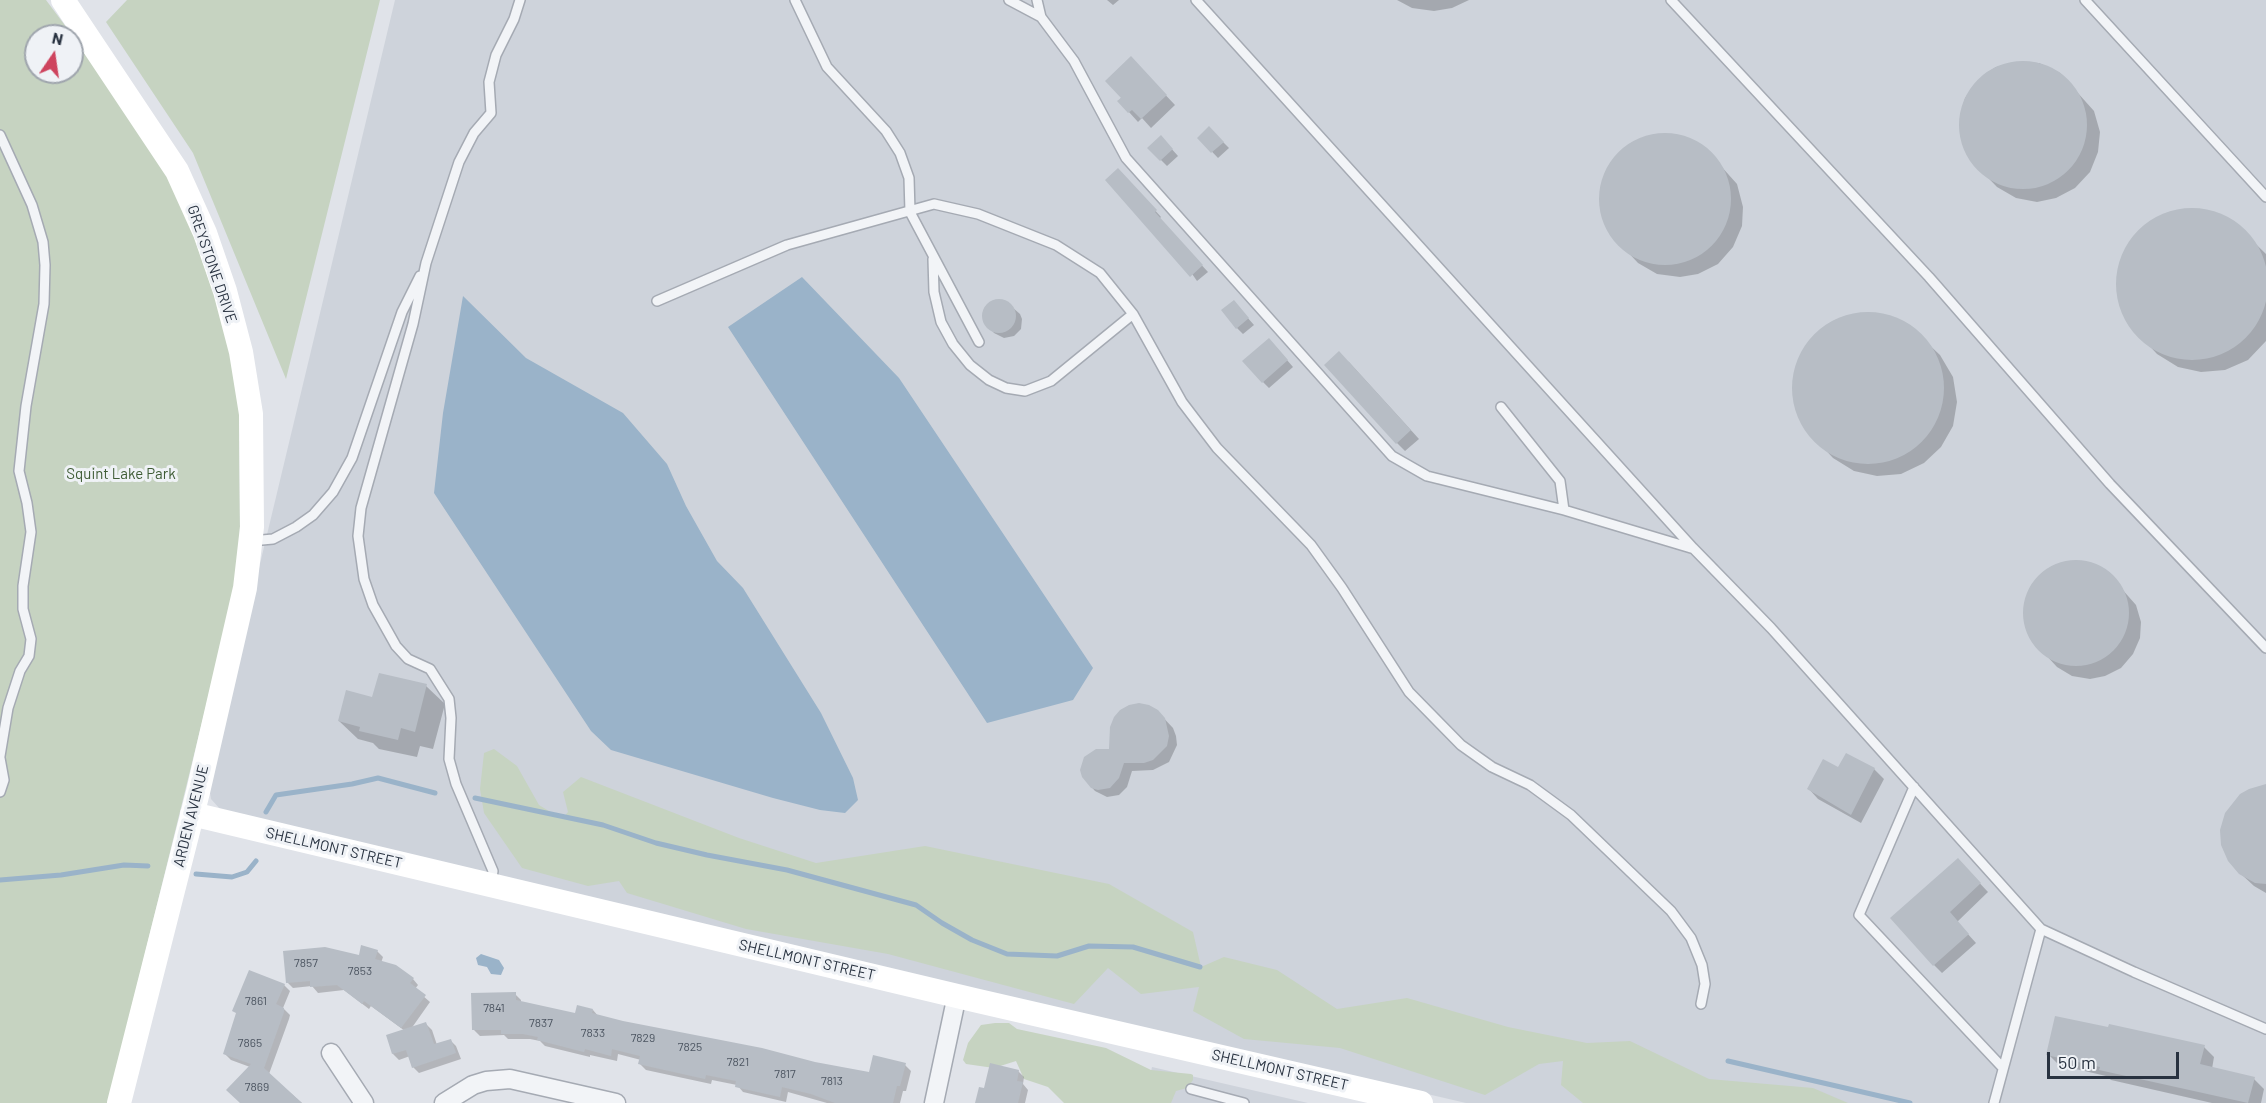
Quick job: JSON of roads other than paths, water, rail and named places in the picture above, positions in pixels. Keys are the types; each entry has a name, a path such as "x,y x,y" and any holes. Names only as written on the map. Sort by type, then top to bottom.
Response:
{"street":[{"name":"GREYSTONE DRIVE","path":"63,0 177,171 205,232 225,291 241,352 251,414 251,534"},
{"name":"ARDEN AVENUE","path":"119,1103 192,814 245,588 251,534"},
{"name":"SHELLMONT STREET","path":"192,814 1421,1103"},
{"path":"934,1103 957,995"},
{"path":"331,1053 364,1103"},
{"path":"444,1103 473,1085 486,1081 510,1079 616,1103"}],"lane":[{"path":"491,885 493,871 456,784 449,759 451,716 449,699 430,669 408,659 396,646 373,605 363,579 358,536 361,508 413,324 426,263 459,162 474,133 491,112 489,82 496,55 514,19 520,0"},
{"path":"795,0 827,67 886,131 900,153 909,178 910,212 979,342"},
{"path":"1009,0 1041,17"},
{"path":"1037,0 1041,17 1074,61 1126,159 1392,456 1427,476 1564,510 1693,548"},
{"path":"1196,0 1693,548 1771,628 2041,928 2134,972 2266,1029"},
{"path":"1671,0 1929,277 2110,484 2266,648"},
{"path":"2085,0 2266,197"},
{"path":"0,135 32,205 43,243 45,265 44,304 26,406 19,471 31,532 23,586 23,609 31,639 29,656 20,672 8,708 0,757 4,780 0,792"},
{"path":"657,301 787,245 934,204 978,214 1056,245 1100,273 1133,314 1182,402 1217,448 1311,545 1342,588 1409,692 1461,745 1492,767 1530,785 1571,815 1671,911 1691,938 1702,965 1705,984 1701,1004"},
{"path":"933,257 934,292 941,322 953,344 970,365 989,380 1006,388 1025,391 1052,381 1133,314"},
{"path":"251,534 273,539 313,515 333,492 352,458 402,312 426,263"},
{"path":"1501,407 1560,480 1564,510"},
{"path":"1914,787 1859,915 2003,1068"},
{"path":"1994,1103 2041,928"},
{"path":"1191,1089 1244,1103"}],"water":[{"path":"802,277 899,378 1093,668 1073,700 987,723 728,327"},
{"path":"463,296 526,358 623,413 667,464 686,506 717,561 743,588 821,713 853,778 858,800 845,813 820,810 773,798 611,750 591,731 434,493 443,413"},
{"path":"481,954 499,960 504,968 501,975 491,974 487,967 478,965 476,958"}],"waterway":[{"path":"266,812 276,795 378,778 435,793"},
{"path":"475,798 603,825 656,843 787,870 916,905 972,940 1007,954 1057,956 1089,946 1133,947 1200,967"},
{"path":"196,874 232,877 247,872 256,861"},
{"path":"0,880 61,875 124,865 148,866"},
{"path":"1728,1061 1910,1103"}],"park label":[{"name":"Squint Lake Park","path":"121,474"}]}
